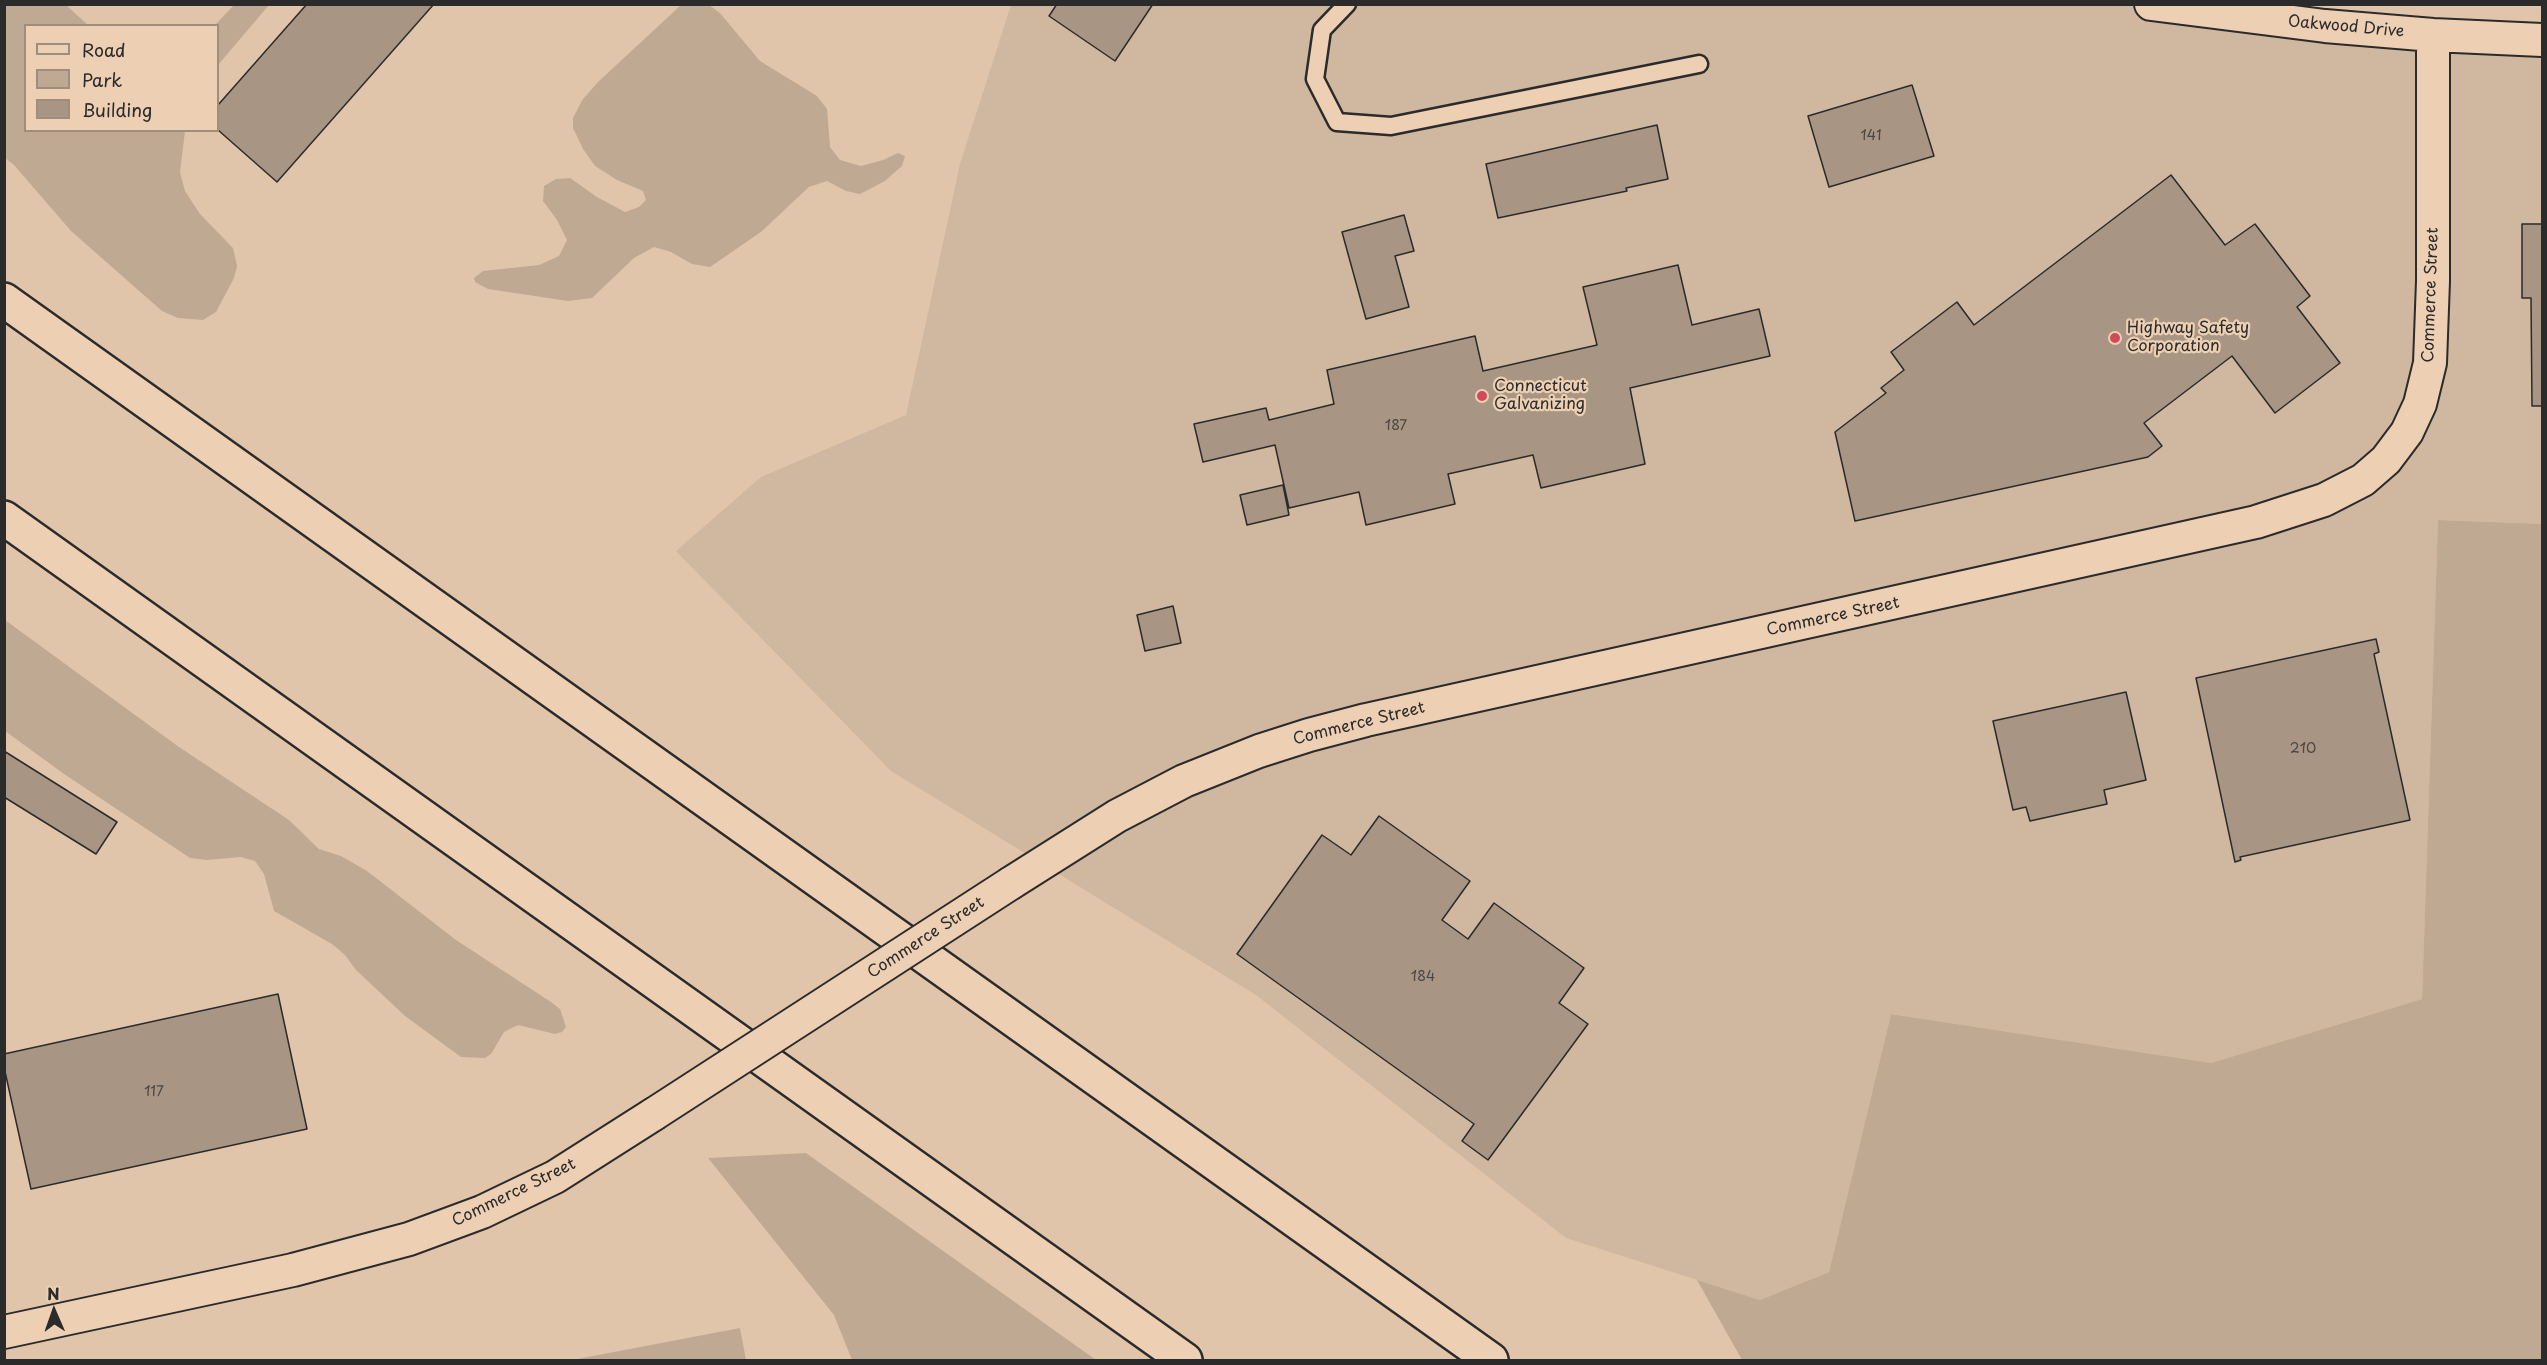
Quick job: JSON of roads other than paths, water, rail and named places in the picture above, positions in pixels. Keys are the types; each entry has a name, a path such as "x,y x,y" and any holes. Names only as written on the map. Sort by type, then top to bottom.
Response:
{"highway":[{"path":"4,300 1491,1360"},
{"path":"4,518 1185,1360"}],"street":[{"name":"Oakwood Drive","path":"2151,4 2325,26 2433,35 2542,40"},
{"name":"Commerce Street","path":"4,1332 293,1270 409,1239 482,1212 555,1177 1117,816 1176,785 1259,751 1366,720 2256,522 2324,500 2362,480 2386,460 2412,424 2420,404 2430,363 2433,281 2433,35"}],"lane":[{"path":"1347,4 1322,30 1315,79 1337,122 1391,126 1699,64"}],"place":[{"name":"Highway Safety Corporation","path":"2115,338"},
{"name":"Connecticut Galvanizing","path":"1482,396"}]}
